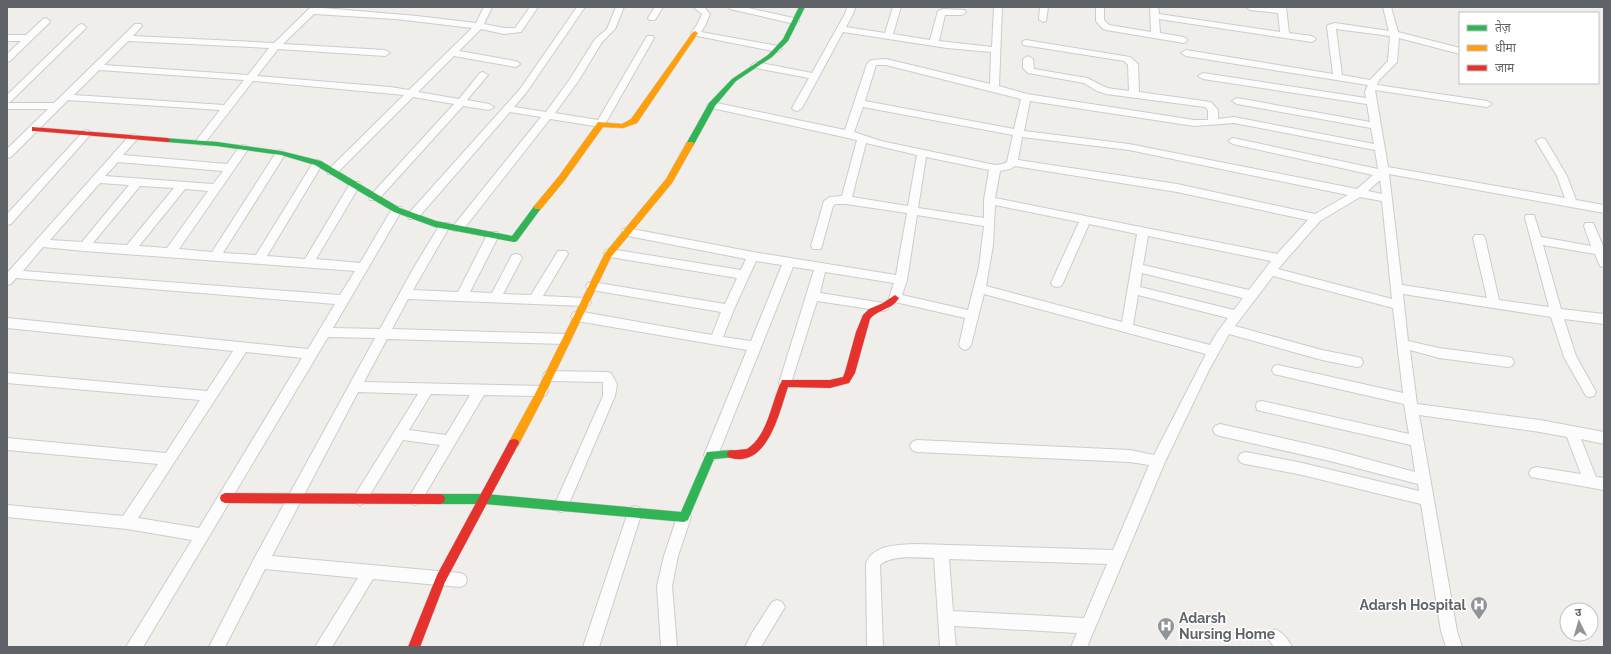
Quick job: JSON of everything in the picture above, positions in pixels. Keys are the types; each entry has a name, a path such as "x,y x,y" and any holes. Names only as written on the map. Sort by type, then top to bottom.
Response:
{"street":[{"path":"332,172 391,111 412,93 479,26 488,7"},
{"path":"200,142 276,46 314,9 397,16 479,26 508,32 518,30 534,7"},
{"path":"413,216 523,91 580,7"},
{"path":"217,647 294,498 405,294 451,227 512,164 548,116 599,40 610,32 614,15 620,7"},
{"path":"652,18 659,7"},
{"path":"508,109 601,124 623,126 630,124 634,121 701,26 706,14 697,7"},
{"path":"733,7 795,20"},
{"path":"414,647 442,579 542,391 577,316 610,253 669,181 712,104 734,80 778,49 786,40 802,7"},
{"path":"797,108 841,29 851,7"},
{"path":"888,36 897,7"},
{"path":"994,88 998,7"},
{"path":"1043,19 1044,7"},
{"path":"1100,7 1100,21 1106,27 1184,40"},
{"path":"1250,7 1282,9 1285,35"},
{"path":"1387,7 1394,34 1392,62 1375,79 1370,92 1371,102 1388,199 1411,405 1449,631 1454,647"},
{"path":"934,43 941,13 962,12"},
{"path":"1156,36 1155,12 1312,39"},
{"path":"7,59 46,21"},
{"path":"7,155 138,26"},
{"path":"1338,77 1331,27 1339,26 1394,34 1459,51"},
{"path":"7,100 82,27"},
{"path":"841,29 934,43 995,50"},
{"path":"695,33 778,49"},
{"path":"7,38 28,38"},
{"path":"127,38 276,46 385,54"},
{"path":"35,129 200,142 281,153 318,163 397,210 413,216 451,227 514,239 523,224 562,178 601,124 650,38"},
{"path":"1026,43 1127,59 1133,64 1134,94"},
{"path":"452,53 515,64"},
{"path":"1186,53 1338,77 1373,85 1487,104"},
{"path":"1028,59 1028,68 1031,71 1088,81 1106,91 1208,104 1213,110 1213,122"},
{"path":"849,134 872,64 879,61 1026,97 1194,123 1234,120 1380,148"},
{"path":"756,65 815,76"},
{"path":"97,67 250,78 412,93 489,107"},
{"path":"374,197 461,102 483,75"},
{"path":"1203,76 1371,102"},
{"path":"67,97 227,108"},
{"path":"712,104 849,134 879,144 995,168 1004,168 1010,166 1012,162 1026,97"},
{"path":"1237,101 1376,126"},
{"path":"859,103 1018,133 1129,147 1388,199"},
{"path":"7,106 58,106"},
{"path":"7,221 87,134"},
{"path":"10,278 134,137"},
{"path":"846,200 862,138"},
{"path":"1233,141 1383,171 1604,209"},
{"path":"1541,141 1562,176 1572,204"},
{"path":"170,253 244,148"},
{"path":"215,256 281,153"},
{"path":"785,383 830,384 842,382 847,379 865,318 869,312 894,301 901,280 914,210 922,153"},
{"path":"116,158 229,168"},
{"path":"1012,162 1177,188 1316,218"},
{"path":"259,259 318,163"},
{"path":"965,345 986,260 989,200 995,168"},
{"path":"1079,647 1158,461 1204,367 1214,351 1220,336 1279,259 1316,218 1359,193 1383,171"},
{"path":"97,179 216,188"},
{"path":"84,246 137,182"},
{"path":"130,250 183,186"},
{"path":"308,263 355,186"},
{"path":"817,246 830,202 834,200 846,200 914,210 989,223"},
{"path":"989,200 1279,259"},
{"path":"134,647 203,535 397,210"},
{"path":"1530,218 1556,313 1570,357 1590,392"},
{"path":"1057,283 1085,220"},
{"path":"1589,226 1602,252 1604,263"},
{"path":"627,232 753,256 901,280"},
{"path":"1127,328 1143,232"},
{"path":"462,296 493,235"},
{"path":"1479,238 1494,304"},
{"path":"1535,240 1602,252"},
{"path":"40,243 362,267"},
{"path":"610,253 744,275"},
{"path":"534,300 562,254"},
{"path":"716,340 728,309 753,256"},
{"path":"495,298 516,258"},
{"path":"669,647 669,633 664,594 665,578 684,517 711,455 789,262"},
{"path":"711,455 750,453 755,451 762,442 785,383 821,267"},
{"path":"1138,268 1251,295"},
{"path":"1270,271 1399,305"},
{"path":"10,278 343,300"},
{"path":"592,286 728,309"},
{"path":"980,289 1214,351"},
{"path":"1134,290 1236,315"},
{"path":"1397,290 1604,319"},
{"path":"405,294 585,302"},
{"path":"813,296 883,307"},
{"path":"895,298 972,315"},
{"path":"577,316 755,347"},
{"path":"7,323 311,354"},
{"path":"1226,328 1322,355 1357,362"},
{"path":"324,332 566,339"},
{"path":"1403,344 1439,353 1508,362"},
{"path":"127,523 243,346"},
{"path":"1278,370 1411,405 1604,438"},
{"path":"549,376 607,377 611,388 609,396 561,506"},
{"path":"7,378 209,396"},
{"path":"355,386 542,391"},
{"path":"360,499 428,388"},
{"path":"415,499 480,390"},
{"path":"1262,406 1417,441"},
{"path":"1220,430 1330,454 1424,480"},
{"path":"1572,432 1598,483"},
{"path":"400,434 450,441"},
{"path":"7,444 170,458"},
{"path":"917,446 1130,456 1158,461"},
{"path":"1330,454 1331,475"},
{"path":"1244,458 1331,475 1427,499"},
{"path":"1536,472 1598,483"},
{"path":"225,498 485,499 684,517"},
{"path":"7,511 127,523 203,535"},
{"path":"591,647 634,512"},
{"path":"875,647 873,563 878,557 885,554 916,551 1117,557"},
{"path":"941,552 948,647"},
{"path":"260,562 460,580"},
{"path":"323,647 369,573"},
{"path":"753,647 757,638 777,607"},
{"path":"946,618 1088,626"}],"traffic: fast":[{"path":"690,144 712,105 734,80 770,56 786,40 802,7"},
{"path":"167,140 217,144 281,153 318,163 397,210 435,224 514,239 538,207"},
{"path":"440,499 485,499 684,517 711,455 732,454"}],"traffic: slow":[{"path":"538,207 562,178 601,124 623,126 634,121 695,33"},
{"path":"514,443 538,398 608,255 669,181 690,144"}],"traffic: jam":[{"path":"35,129 167,140"},
{"path":"732,454 750,453 756,449 767,432 785,383 830,384 846,380 850,373 866,318 869,314 889,304 895,298"},
{"path":"414,647 441,579 514,443"},
{"path":"225,498 440,499"}],"place":[{"name":"Adarsh Hospital","path":"1479,620"},
{"name":"Adarsh Nursing Home","path":"1166,641"}]}
